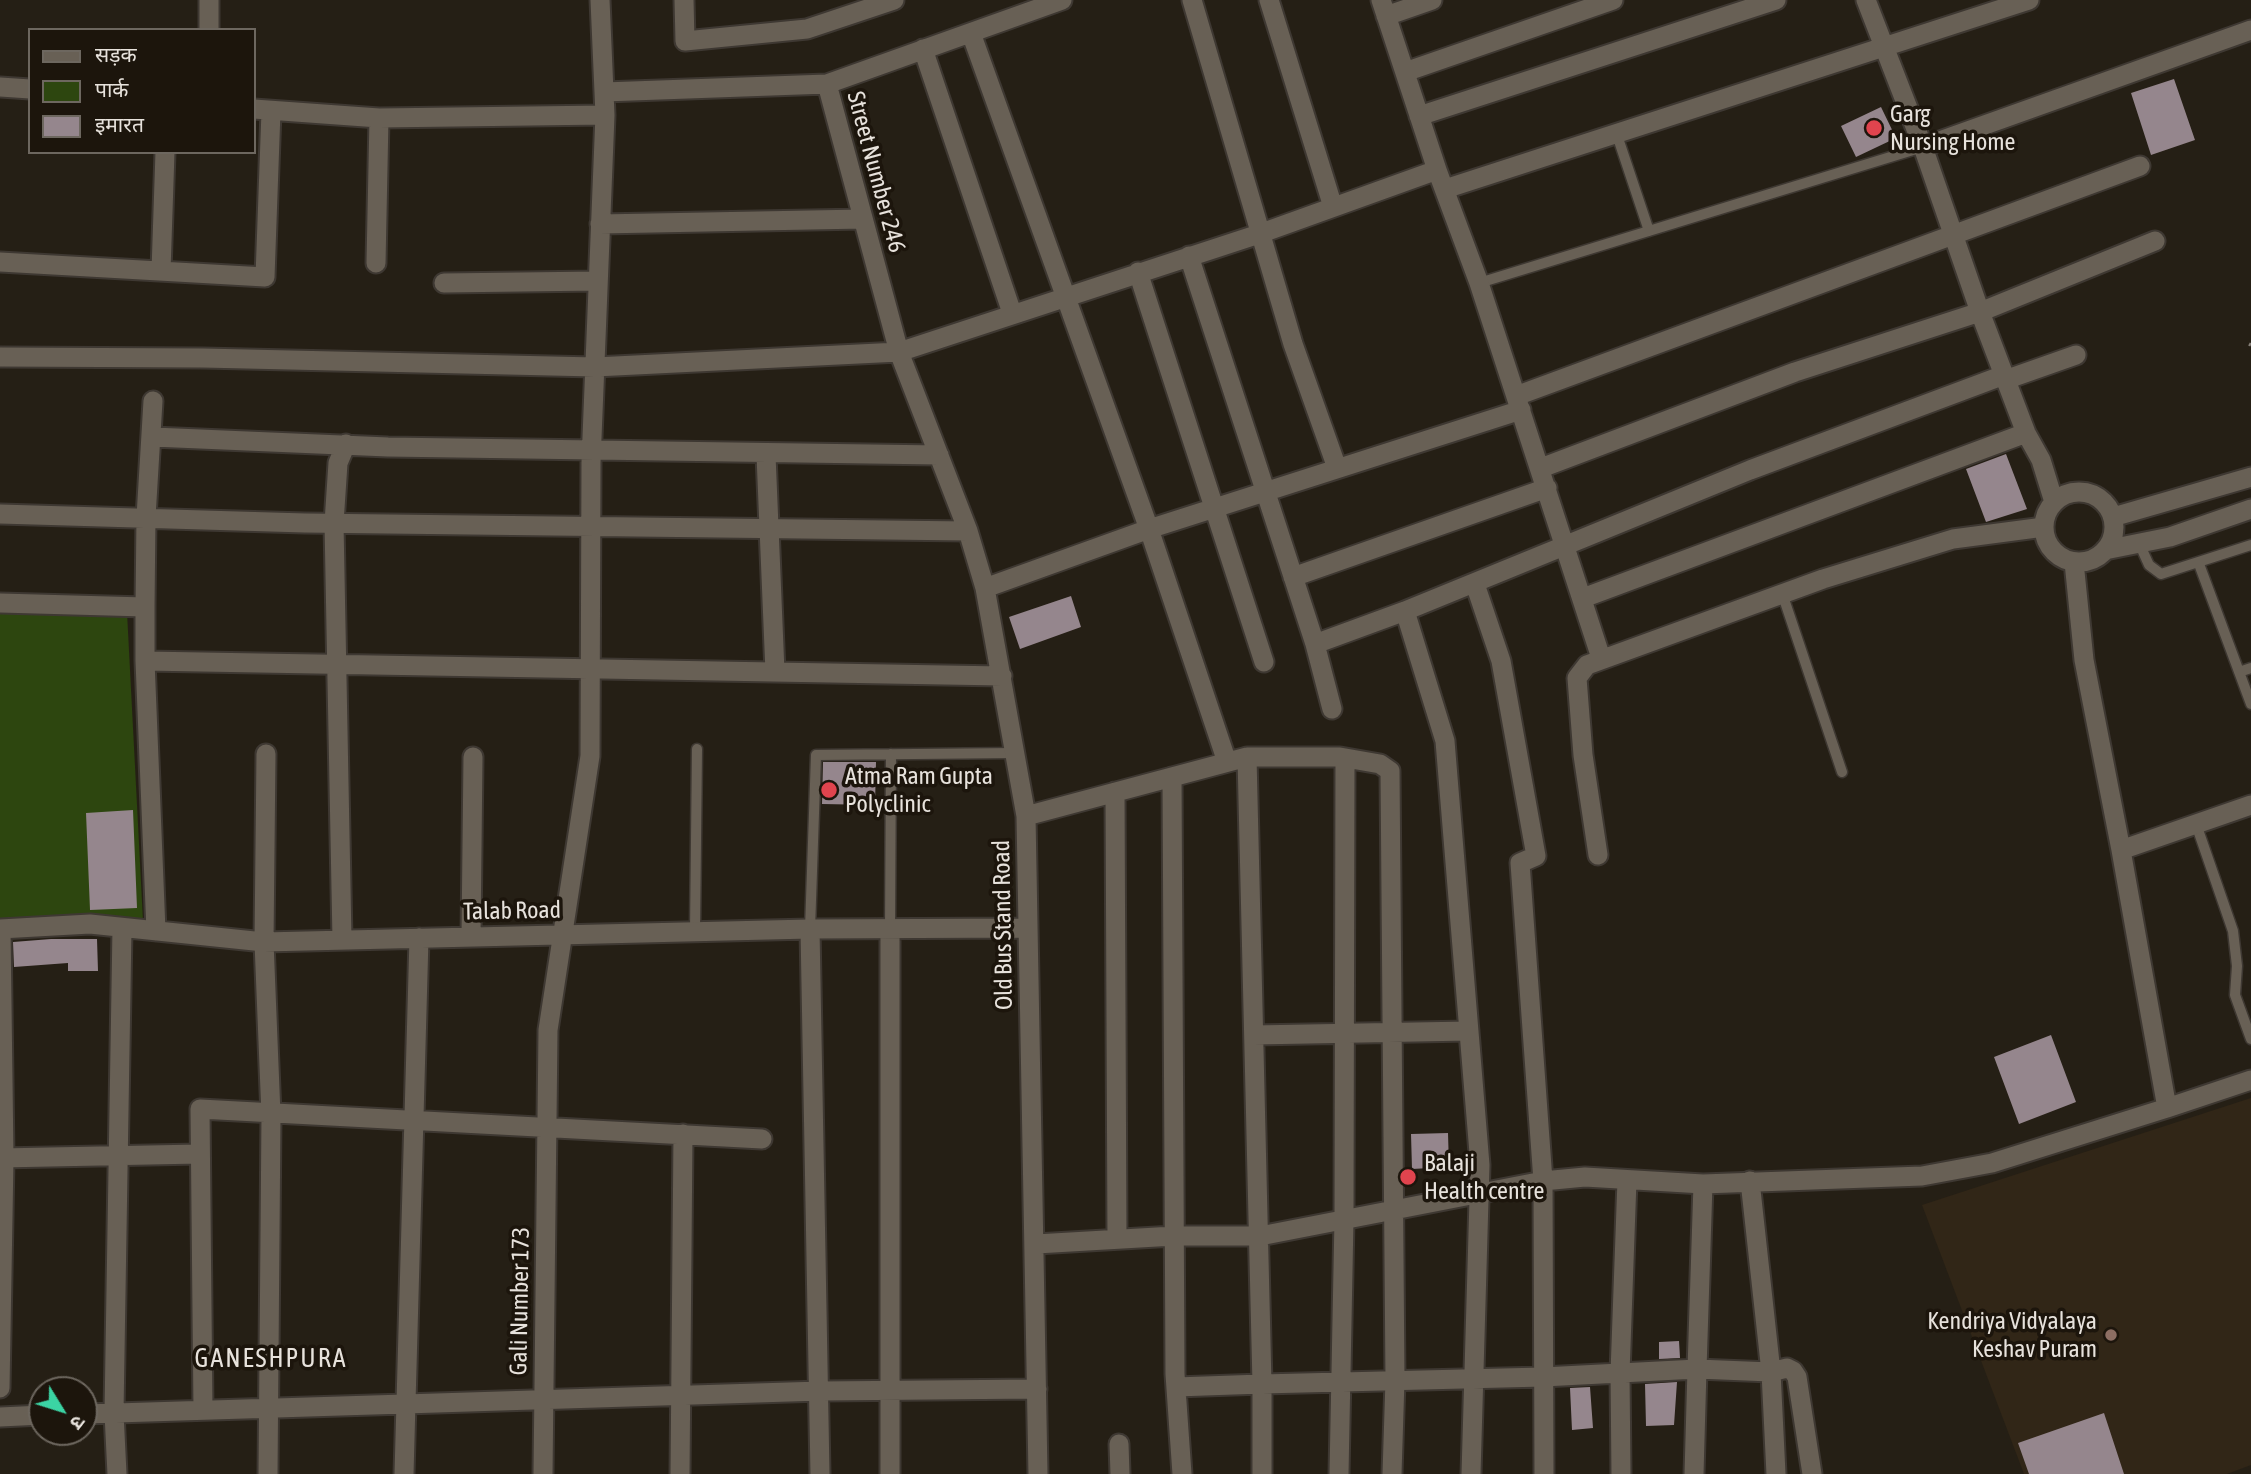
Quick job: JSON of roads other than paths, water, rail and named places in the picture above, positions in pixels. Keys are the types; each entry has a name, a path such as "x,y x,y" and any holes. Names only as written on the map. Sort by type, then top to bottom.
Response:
{"street":[{"path":"209,0 209,28"},
{"name":"Gali Number 173","path":"542,1474 548,1030 590,756 592,448 605,115 600,0"},
{"path":"684,0 685,41 807,29 844,8 894,0"},
{"name":"Street Number 246","path":"900,352 827,83 1062,0"},
{"path":"1192,0 1259,234 1337,468"},
{"path":"1269,0 1333,207"},
{"path":"1432,0 1383,8 1437,170 1479,283 1601,658"},
{"path":"1419,116 1776,0"},
{"path":"1866,0 1923,147 1980,313 2026,433 2041,460 2054,502"},
{"path":"1445,189 2029,0"},
{"path":"1405,72 1610,1"},
{"path":"1923,147 2251,30"},
{"path":"971,33 1149,529 1227,762"},
{"path":"923,49 1012,313"},
{"path":"604,92 827,83"},
{"path":"0,87 28,89"},
{"path":"0,262 265,277 262,110 379,118 605,115"},
{"path":"376,263 379,118"},
{"path":"161,271 165,154"},
{"path":"985,588 1519,403 1953,235 2140,166"},
{"path":"0,357 203,358 595,367 900,352 1065,295 1259,234 1437,170"},
{"path":"600,224 863,219"},
{"path":"1541,468 1795,372 1980,313 2155,241"},
{"path":"1189,256 1315,644 1332,709"},
{"path":"1138,272 1264,662"},
{"path":"444,283 598,281"},
{"name":"Old Bus Stand Road","path":"900,352 968,531 985,588 1026,816 1026,928 1036,1244 1038,1474"},
{"path":"1315,644 1475,584 1565,543 2005,377 2076,355"},
{"path":"153,401 153,437 146,517 145,661 156,931"},
{"path":"1583,598 2026,433"},
{"path":"153,437 388,447 939,455"},
{"path":"342,940 334,523 338,463 346,444"},
{"path":"766,454 775,672"},
{"path":"2113,517 2251,477"},
{"path":"1293,577 1547,488"},
{"path":"2088,493 2108,506 2113,517 2111,541 2105,550 2096,558 2074,562 2054,552 2048,543 2044,527 2048,510 2054,502 2064,495 2088,493"},
{"path":"2105,550 2170,537 2251,509"},
{"path":"0,514 334,523 968,531"},
{"path":"1598,855 1583,755 1577,678 1581,670 1601,658 1782,593 1953,539 2044,527"},
{"path":"2074,562 2084,660 2167,1108"},
{"path":"1475,584 1501,661 1536,856 1520,863 1543,1181 1544,1474"},
{"path":"0,603 145,607"},
{"path":"1405,611 1444,741 1480,1165 1471,1474"},
{"path":"145,661 1002,676"},
{"path":"266,754 264,942 271,1115 268,1474"},
{"path":"471,936 473,757"},
{"path":"1247,757 1260,1236 1262,1474"},
{"path":"1026,816 1247,757 1345,758 1380,764 1390,772 1395,1380 1392,1474"},
{"path":"1339,1474 1344,1219 1345,758"},
{"path":"1172,777 1176,1387 1182,1474"},
{"path":"1115,792 1117,1239"},
{"path":"2121,849 2251,805"},
{"name":"Talab Road","path":"0,929 90,924 264,942 695,931 1026,928"},
{"path":"117,1474 114,1413 122,928"},
{"path":"0,929 0,1388"},
{"path":"810,929 821,1391 820,1474"},
{"path":"890,930 890,1474"},
{"path":"404,1474 419,938"},
{"path":"1254,1035 1469,1031"},
{"path":"1036,1244 1174,1236 1260,1236 1394,1208 1543,1181 1585,1177 1703,1184 1922,1176 1992,1163 2251,1080"},
{"path":"203,1410 200,1109 271,1115 762,1139"},
{"path":"680,1474 683,1134"},
{"path":"2,1158 118,1158 199,1154"},
{"path":"1621,1474 1620,1373 1627,1180"},
{"path":"1750,1181 1771,1372 1776,1474"},
{"path":"1695,1474 1703,1184"},
{"path":"1176,1387 1543,1377 1697,1369 1771,1372 1787,1368 1797,1377 1812,1474"},
{"path":"98,1414 821,1391 1037,1389"},
{"path":"0,1417 28,1416"},
{"path":"1119,1444 1120,1474"}],"lane":[{"path":"1617,135 1649,231"},
{"path":"1479,283 1923,147"},
{"path":"2139,543 2149,565 2161,574 2199,564 2251,545"},
{"path":"2199,564 2251,704"},
{"path":"1782,593 1842,772"},
{"path":"2239,672 2251,668"},
{"path":"695,931 697,749"},
{"path":"810,929 816,755 1015,753"},
{"path":"890,930 891,754"},
{"path":"2196,824 2233,931 2237,966 2235,995 2251,1039"}],"place":[{"name":"Garg Nursing Home","path":"1874,128"},
{"name":"Atma Ram Gupta Polyclinic","path":"829,790"},
{"name":"Balaji Health centre","path":"1408,1177"},
{"name":"Kendriya Vidyalaya Keshav Puram","path":"2111,1335"}],"district":[{"name":"GANESHPURA","path":"271,1359"}]}
